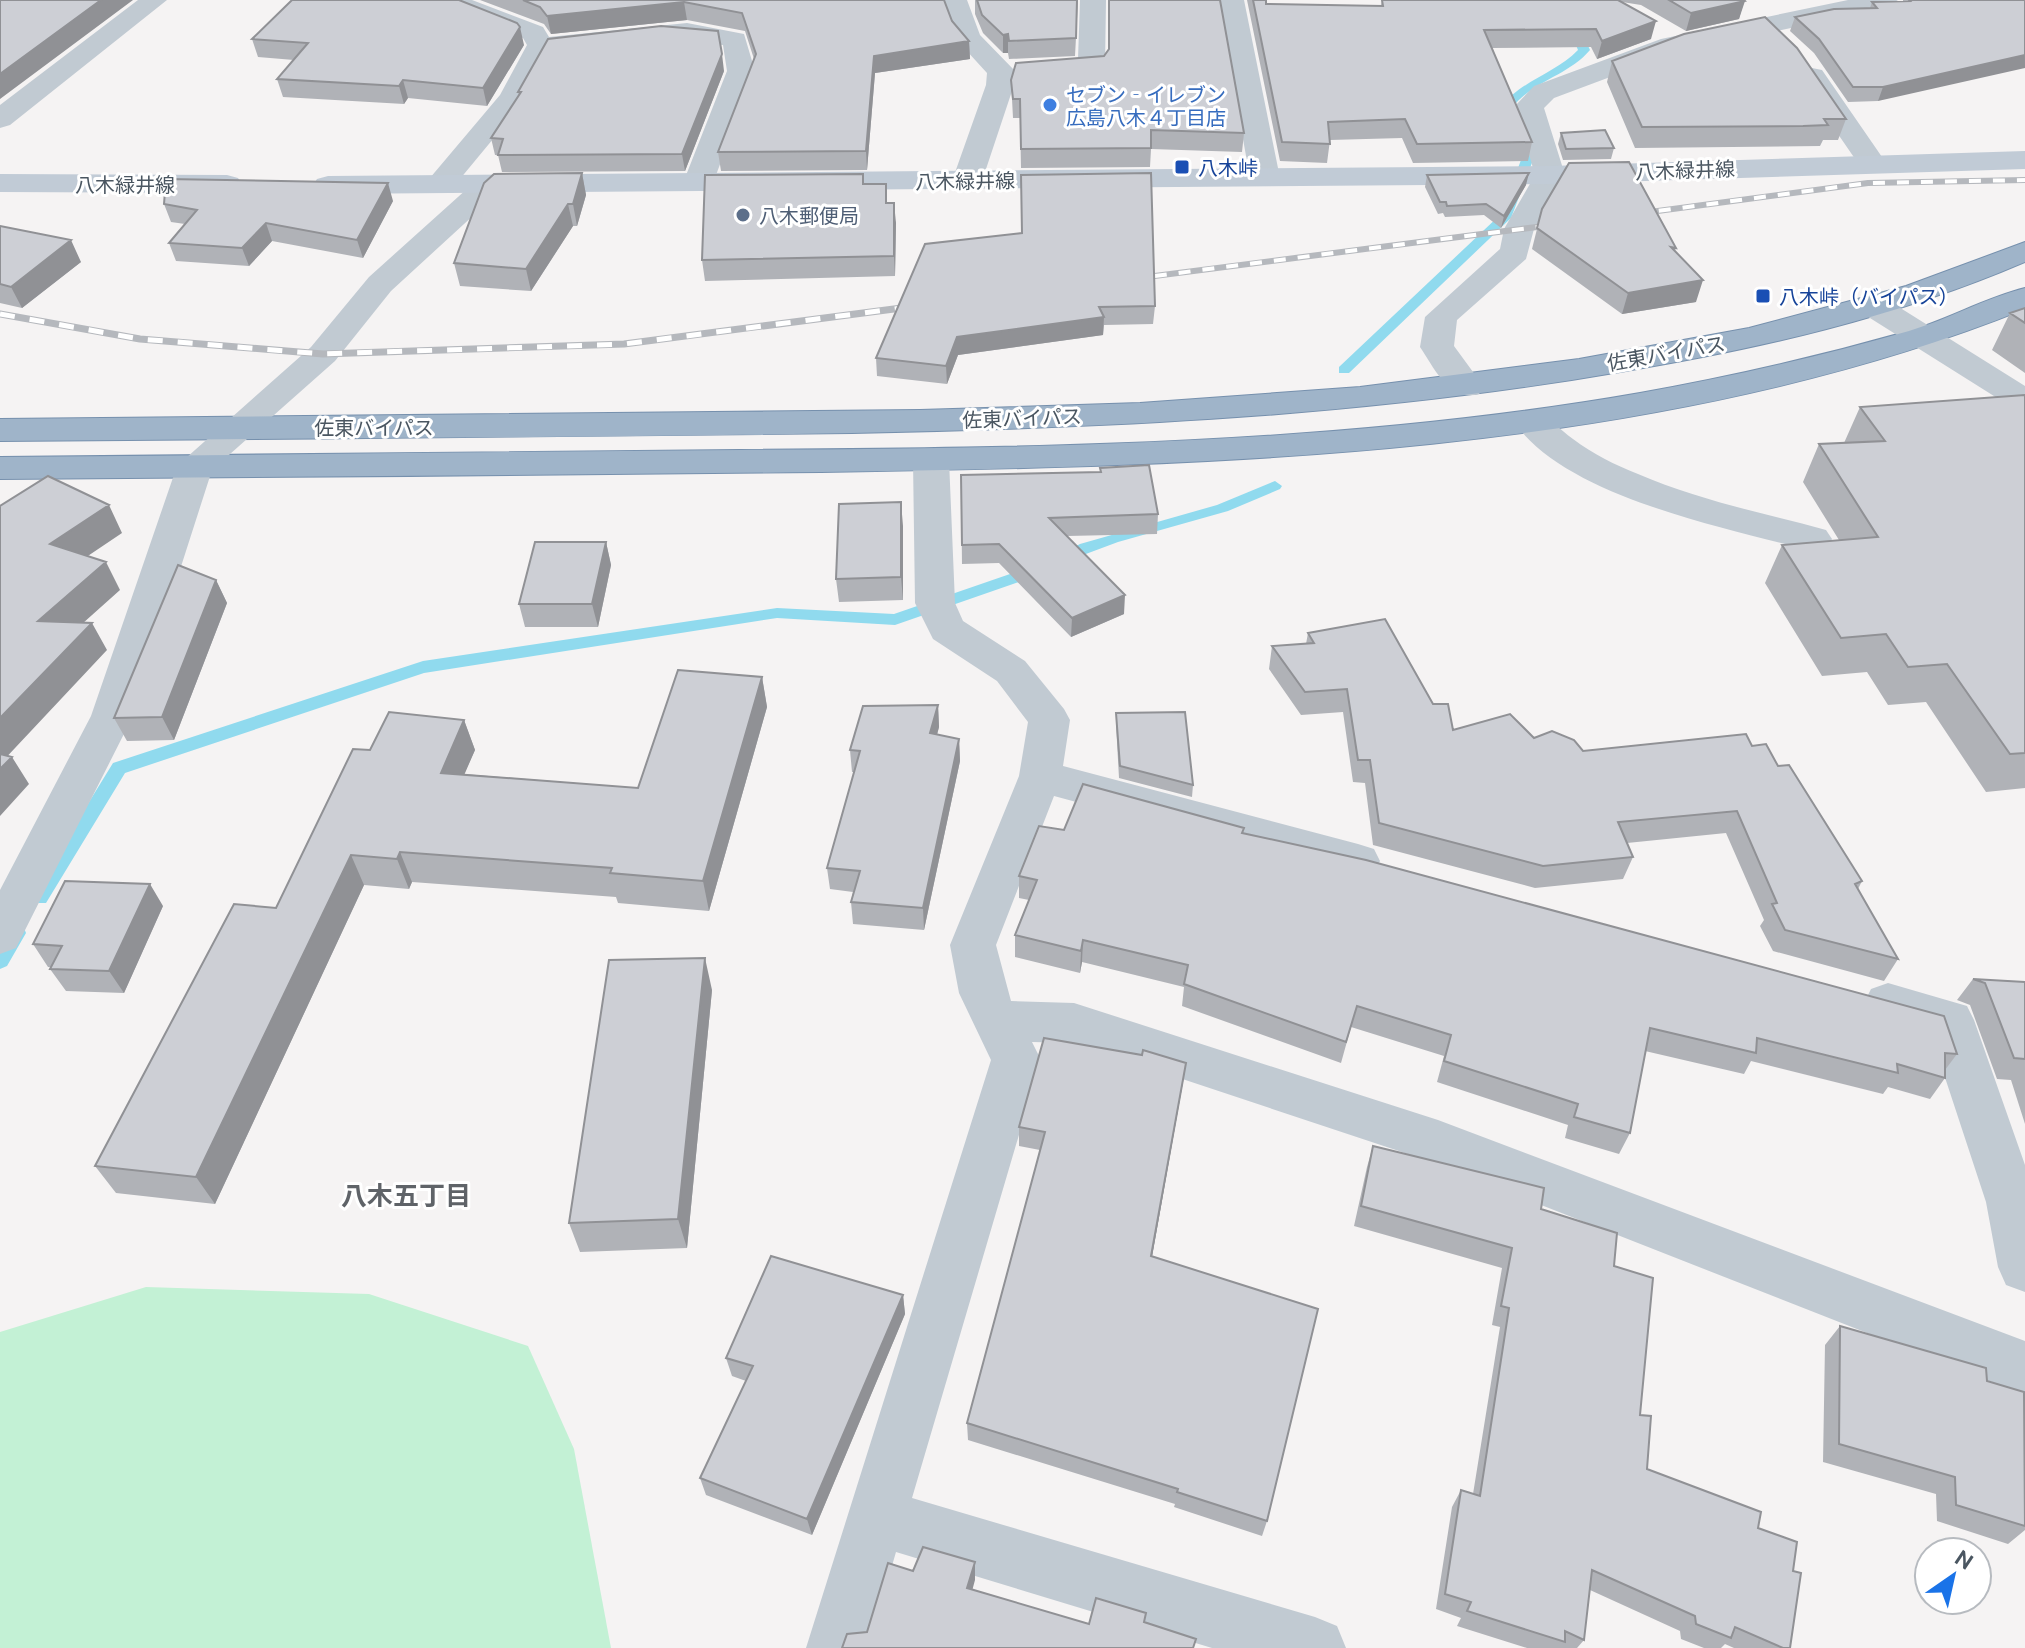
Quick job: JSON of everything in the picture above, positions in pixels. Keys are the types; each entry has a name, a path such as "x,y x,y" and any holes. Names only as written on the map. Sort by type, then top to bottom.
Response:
{"highway":[{"name":"佐東バイパス","path":"0,430 939,422 1210,410 1467,387 1707,348 1874,306 2025,251"},
{"name":"佐東バイパス","path":"0,468 931,460 1333,441 1533,423 1700,393 1922,338 2025,298"}],"main road":[{"name":"八木緑井線","path":"298,184 1550,175 2025,160"},
{"name":"八木緑井線","path":"0,183 251,184"}],"street":[{"path":"0,119 154,0"},
{"path":"448,0 534,33 540,45"},
{"path":"963,2 968,38 1001,71 1091,67 1093,0"},
{"path":"1231,0 1265,178"},
{"path":"1737,0 1802,61 1872,163"},
{"path":"1467,387 1437,347 1441,317 1515,252 1519,229 1550,175 1529,106 1544,92 1681,43 1885,0"},
{"path":"540,45 578,46 639,32 721,22 735,40 741,71 698,183"},
{"path":"1649,22 1681,43"},
{"path":"439,185 512,98 540,45"},
{"path":"967,181 1000,85 1001,71"},
{"path":"0,935 112,716 195,466 243,428 323,354 380,284 489,185"},
{"path":"1874,306 2025,401"},
{"path":"1533,423 1550,441 1589,465 1668,497 1813,539"},
{"path":"837,1648 1016,1060 983,993 973,945 1040,776 1049,720 1011,671 947,629 935,603 931,460"},
{"path":"1040,776 1394,871"},
{"path":"1842,991 1950,1020 2012,1202 2025,1267"},
{"path":"996,1021 1074,1023 1438,1142 2025,1368"},
{"path":"878,1517 1315,1648"}],"green space":[{"path":"146,1287 369,1294 528,1346 574,1449 611,1648 0,1648 0,1332"}],"building":[{"path":"0,0 101,0 0,74"},
{"path":"292,0 459,0 517,23 520,27 483,88 403,80 399,86 277,79 308,43 252,39"},
{"path":"523,0 944,0 952,21 969,41 874,56 866,151 718,152 756,54 742,13 684,2 547,16 540,7"},
{"path":"977,0 1077,0 1076,38 1009,41 1008,34 1003,35 982,15"},
{"path":"1109,0 1220,0 1244,133 1151,130 1151,148 1021,149 1020,99 1013,99 1011,80 1016,63 1104,56 1109,49"},
{"path":"1253,0 1266,0 1266,4 1383,6 1382,0 1618,0 1656,21 1602,41 1596,29 1484,30 1532,142 1417,144 1405,119 1328,122 1330,144 1282,142"},
{"path":"1669,0 1744,0 1745,1 1691,13"},
{"path":"2025,0 2025,55 1883,87 1853,87 1819,39 1795,17 1834,9 1877,8 1872,2"},
{"path":"1765,17 1797,48 1846,119 1824,119 1828,125 1803,126 1642,127 1612,61 1684,34"},
{"path":"661,26 718,31 722,54 682,154 498,155 503,139 491,138 521,92 518,92 548,39"},
{"path":"1605,130 1614,148 1566,149 1561,133"},
{"path":"1629,162 1676,248 1671,247 1703,280 1628,293 1537,228 1542,209 1569,163"},
{"path":"582,173 573,204 568,204 526,269 454,263 484,183 494,174"},
{"path":"1151,173 1155,306 1099,307 1104,317 957,337 946,366 876,358 925,244 1022,233 1021,175"},
{"path":"1529,173 1504,216 1486,204 1447,206 1446,202 1440,202 1427,175"},
{"path":"863,174 863,184 886,184 886,203 894,203 894,256 702,260 705,175"},
{"path":"166,179 388,183 357,240 266,223 242,248 169,243 197,210 164,204"},
{"path":"0,226 71,240 11,287 0,284"},
{"path":"2025,308 2025,323 2010,313"},
{"path":"2025,395 2025,753 2010,754 1947,664 1908,667 1886,634 1841,638 1782,545 1878,537 1819,444 1885,441 1860,407"},
{"path":"1149,465 1158,514 1049,518 1125,595 1072,618 999,544 962,545 961,475 1101,472 1100,468"},
{"path":"48,476 109,505 50,544 106,562 38,621 92,623 0,718 0,506"},
{"path":"901,502 901,577 836,579 839,504"},
{"path":"535,542 606,542 592,604 519,604"},
{"path":"178,565 216,580 162,717 114,718"},
{"path":"1385,619 1433,704 1448,704 1453,730 1510,714 1534,738 1552,731 1574,740 1583,751 1746,734 1752,746 1766,744 1778,766 1789,765 1862,881 1855,884 1898,959 1785,930 1772,904 1777,903 1737,811 1618,822 1633,857 1543,866 1379,823 1370,760 1358,760 1347,689 1305,692 1272,646 1314,643 1308,633"},
{"path":"678,670 762,677 703,881 610,873 612,868 400,852 397,859 351,855 196,1177 95,1166 234,904 276,908 353,749 370,750 389,712 464,720 441,773 638,788"},
{"path":"938,705 930,733 959,739 923,908 851,902 860,871 827,868 860,751 850,750 863,706"},
{"path":"1185,712 1193,785 1120,766 1116,713"},
{"path":"0,754 12,757 0,769"},
{"path":"1083,784 1244,828 1242,833 1366,860 1944,1016 1957,1054 1945,1053 1945,1078 1897,1064 1898,1073 1757,1038 1756,1053 1650,1028 1630,1133 1574,1117 1578,1104 1444,1061 1451,1035 1357,1006 1346,1042 1184,984 1188,965 1083,940 1081,951 1015,935 1037,880 1019,876 1039,826 1064,830"},
{"path":"65,881 150,884 109,971 50,969 62,946 33,944"},
{"path":"705,958 678,1219 569,1223 609,960"},
{"path":"1973,979 2025,982 2025,1059 2014,1058 1985,983"},
{"path":"1044,1038 1142,1055 1143,1050 1186,1063 1151,1256 1318,1309 1267,1521 1177,1492 1178,1489 967,1423 1045,1132 1019,1127"},
{"path":"1373,1146 1544,1188 1541,1209 1617,1233 1614,1266 1653,1278 1640,1415 1651,1416 1647,1469 1761,1512 1758,1528 1797,1542 1793,1571 1801,1573 1790,1648 1783,1648 1735,1627 1731,1638 1696,1624 1695,1616 1592,1570 1584,1640 1565,1631 1565,1642 1467,1611 1471,1602 1445,1594 1461,1490 1480,1496 1509,1308 1501,1306 1512,1248 1361,1206"},
{"path":"771,1256 903,1295 807,1519 700,1478 753,1366 726,1358"},
{"path":"1840,1326 1986,1368 1987,1381 2024,1392 2025,1526 1956,1505 1955,1477 1839,1444"},
{"path":"923,1547 975,1562 967,1588 1089,1624 1096,1598 1146,1613 1144,1622 1196,1639 1193,1648 842,1648 847,1634 867,1632 888,1563 913,1571"}],"waterway":[{"path":"1344,370 1507,215 1527,160 1506,108 1523,90 1565,67 1584,50 1562,0"},
{"path":"1059,559 1112,539 1222,508 1275,486"},
{"path":"39,898 119,768 423,667 777,613 895,620 1036,570"},
{"path":"0,961 17,933"}],"railway":[{"path":"1635,214 1868,183 2025,180"},
{"path":"1131,279 1560,224"},
{"path":"0,314 140,339 323,354 624,344 917,306"}],"place":[{"name":"セブン‐イレブン 広島八木４丁目店","path":"1050,105"},
{"name":"八木峠","path":"1182,167"},
{"name":"八木郵便局","path":"743,215"},
{"name":"八木峠（バイパス）","path":"1763,296"}],"district":[{"name":"八木五丁目","path":"406,1195"}]}
